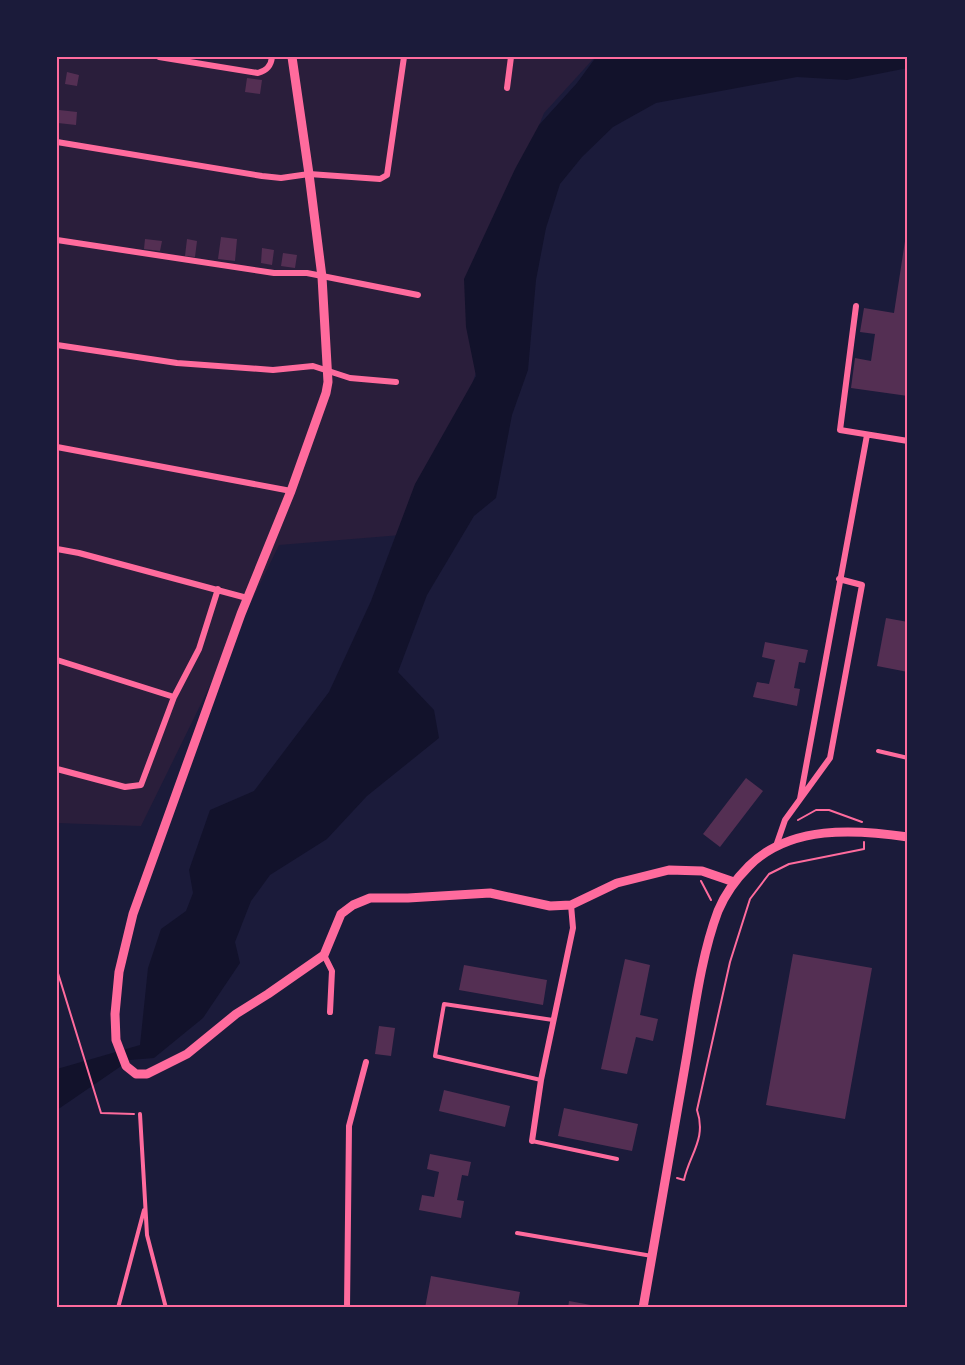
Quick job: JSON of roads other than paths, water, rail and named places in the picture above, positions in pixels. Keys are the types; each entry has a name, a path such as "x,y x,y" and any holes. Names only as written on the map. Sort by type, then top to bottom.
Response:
{"street":[{"path":"159,57 258,73 268,68 272,57"},
{"path":"292,57 322,277 329,372 326,393 291,491 247,598 133,914 119,972 115,1014 116,1040 126,1066 136,1074 147,1074 187,1054 236,1014 324,955 341,914 352,905 370,898 490,893 550,906 571,905 617,883 669,870 702,871 734,882"},
{"path":"57,141 262,176 281,177 309,174 380,179 387,175 404,57"},
{"path":"507,88 511,57"},
{"path":"57,240 274,273 307,273 418,295"},
{"path":"856,306 840,430 908,441"},
{"path":"57,345 177,363 273,370 313,366 350,378 396,382"},
{"path":"800,799 867,435"},
{"path":"57,447 291,491"},
{"path":"57,549 247,598"},
{"path":"776,846 784,820 831,758 862,585 840,579"},
{"path":"57,769 125,787 141,785 174,697 199,649 218,589"},
{"path":"57,660 174,697"},
{"path":"644,1308 700,979 719,910 734,882 750,865 776,846 818,834 863,832 908,837"},
{"path":"532,1141 541,1080 573,928 571,905"},
{"path":"324,955 332,971 330,1012"},
{"path":"347,1308 349,1126 366,1062"}],"lane":[{"path":"878,751 908,758"},
{"path":"541,1080 435,1056 444,1004 553,1020"},
{"path":"140,1114 147,1235 166,1308"},
{"path":"532,1141 617,1159"},
{"path":"118,1308 145,1206"},
{"path":"517,1233 652,1256"}]}
